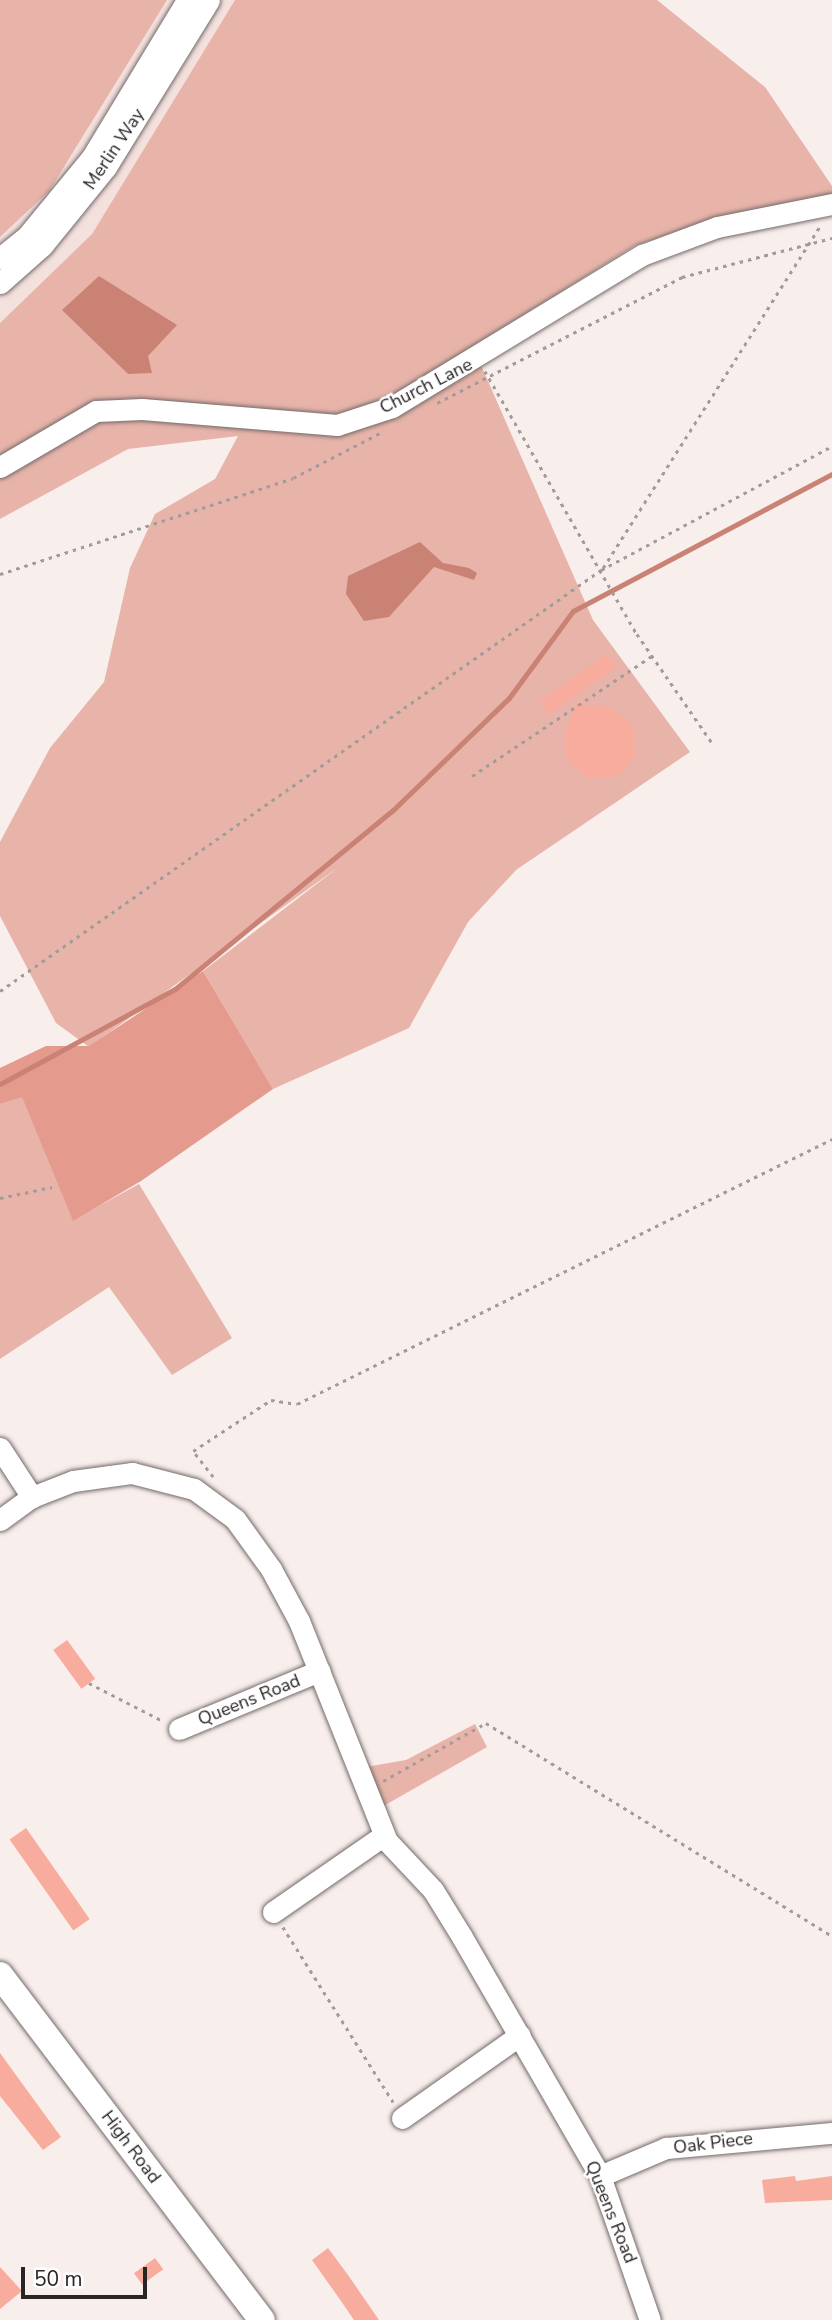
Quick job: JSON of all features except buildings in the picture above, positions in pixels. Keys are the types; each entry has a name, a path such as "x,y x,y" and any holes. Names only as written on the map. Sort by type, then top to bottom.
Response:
{"main road":[{"name":"High Road","path":"0,1975 262,2320"}],"street":[{"path":"0,258 28,235 92,158 187,0"},
{"name":"Merlin Way","path":"0,283 42,246 106,167 209,0"},
{"name":"Church Lane","path":"0,467 96,411 142,409 337,425 393,407 477,359 642,255 717,228 829,210"},
{"path":"0,1448 32,1497"},
{"name":"Queens Road","path":"0,1520 32,1497 73,1481 132,1473 194,1489 235,1519 271,1569 319,1671 364,1792 384,1835 433,1890 600,2176 650,2320"},
{"name":"Queens Road","path":"179,1729 319,1671"},
{"path":"274,1912 384,1835"},
{"path":"402,2118 520,2035"},
{"name":"Oak Piece","path":"600,2176 666,2148 832,2133"}],"path":[{"path":"601,570 829,210"},
{"path":"477,359 652,656 713,744"},
{"path":"0,991 601,570 832,446"},
{"path":"472,776 652,656"},
{"path":"215,1480 194,1451 271,1400 297,1404 832,1139"},
{"path":"0,1198 52,1187"},
{"path":"89,1683 179,1729"},
{"path":"364,1792 486,1723 832,1936"},
{"path":"274,1912 402,2118"}],"shaded area":[{"path":"0,0 235,0 92,234 0,323"},
{"path":"0,0 167,0 49,191 0,237"},
{"path":"235,0 657,0 765,87 832,186 832,195 724,216 634,246 473,347 593,620 690,752 516,870 468,922 409,1028 273,1089 203,971 340,866 89,1047 56,1023 0,916 0,842 50,748 104,682 130,568 155,514 215,479 238,436 128,449 0,519 0,323 92,234"},
{"path":"99,276 177,325 148,356 152,373 128,374 62,310"},
{"path":"420,542 443,563 469,568 477,573 474,580 434,567 389,617 364,621 346,594 348,576"},
{"path":"203,971 273,1089 141,1181 73,1221 22,1097 0,1104 0,1068 46,1046 89,1046"},
{"path":"22,1096 73,1220 139,1184 232,1338 172,1375 109,1287 0,1359 0,1104"},
{"path":"475,1724 487,1747 380,1808 366,1767 406,1760"}],"waterway":[{"path":"0,1084 175,989 393,810 509,698 573,611 832,474"}]}
